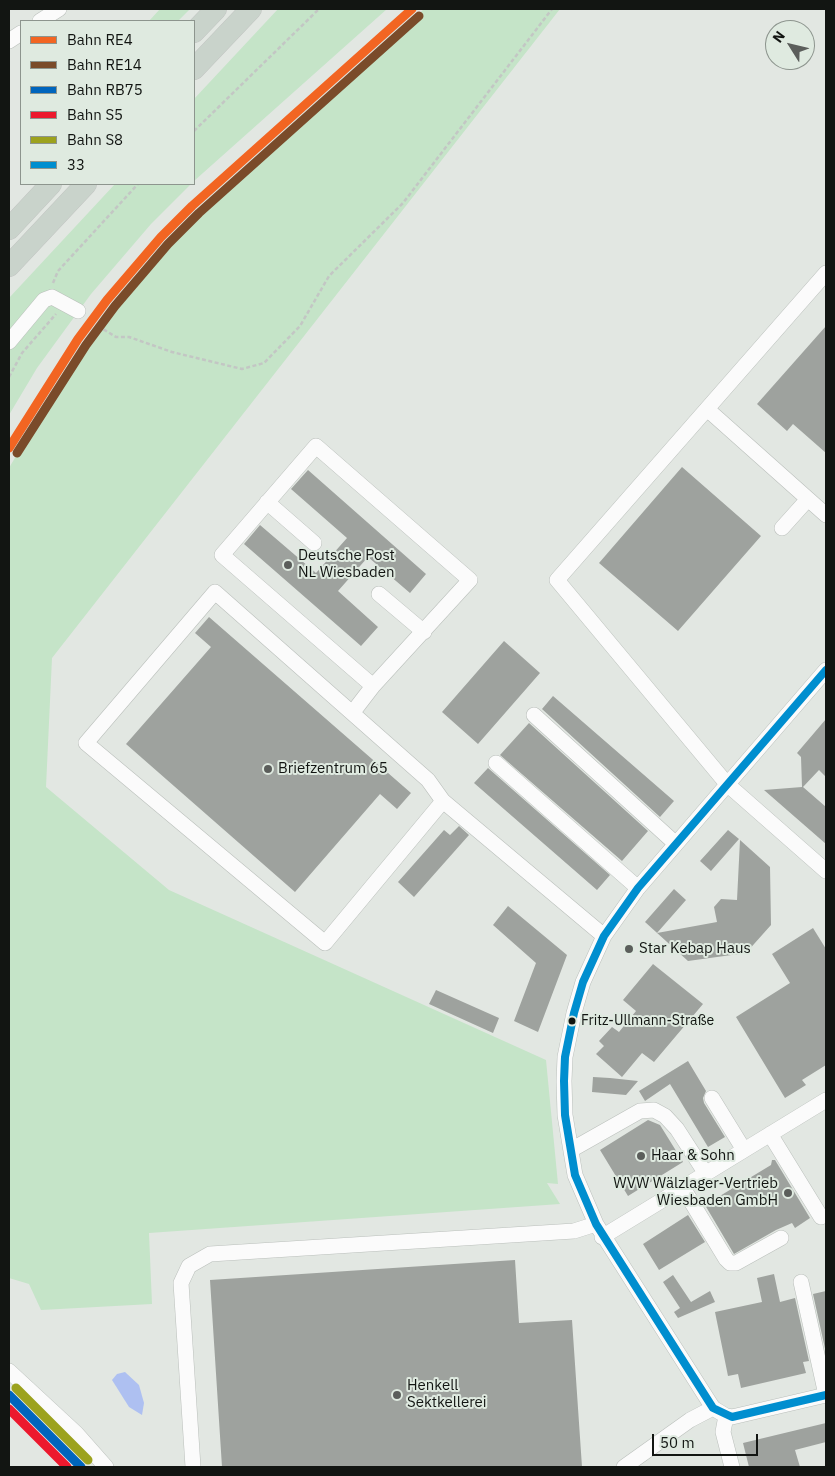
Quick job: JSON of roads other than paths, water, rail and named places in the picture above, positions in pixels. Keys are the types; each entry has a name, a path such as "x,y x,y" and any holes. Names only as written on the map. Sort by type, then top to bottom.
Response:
{"highway":[{"path":"195,31 216,9"},
{"path":"195,68 250,9"},
{"path":"9,229 50,185"},
{"path":"9,266 85,185"}],"street":[{"path":"42,20 59,9"},
{"path":"9,41 20,34"},
{"path":"823,283 706,409 557,580 727,784 826,871"},
{"path":"9,342 44,300 58,301 78,311"},
{"path":"706,409 826,515"},
{"path":"353,712 373,686 470,580 316,446 222,555 373,686"},
{"path":"782,528 808,499"},
{"path":"267,502 314,544"},
{"path":"443,801 325,943 86,743 215,592 428,780 443,801 604,936"},
{"path":"379,594 424,632"},
{"path":"801,1282 826,1395 736,1416 726,1416 713,1408 599,1231 575,1175 565,1107 565,1057 583,982 604,936 638,888 727,784 825,675"},
{"path":"534,715 676,844"},
{"path":"496,763 638,888"},
{"path":"712,1098 744,1150"},
{"path":"194,1467 181,1282 189,1266 210,1254 599,1231 683,1188 826,1100"},
{"path":"571,1150 640,1111 654,1110 665,1116 676,1129 706,1174"},
{"path":"770,1134 822,1217"},
{"path":"683,1188 730,1263 736,1263 781,1238"},
{"path":"9,1371 76,1433 106,1467"},
{"path":"624,1467 690,1420 713,1408"},
{"path":"726,1416 723,1432 732,1467"}],"water":[{"path":"125,1372 139,1385 144,1403 142,1415 129,1407 112,1380 117,1374"}],"rail line":[{"name":"RE4","path":"9,448 78,339 107,300 161,237 192,206 412,9"},
{"name":"RE14","path":"17,453 86,345 115,306 168,244 199,213 419,16"},
{"name":"S8","path":"16,1388 88,1460"},
{"name":"RB75","path":"9,1395 81,1467"},
{"name":"S5","path":"9,1409 67,1467"}],"place":[{"name":"Deutsche Post NL Wiesbaden","path":"288,565"},
{"name":"Briefzentrum 65","path":"268,769"},
{"name":"Star Kebap Haus","path":"629,949"},
{"name":"Fritz-Ullmann-Straße","path":"572,1021"},
{"name":"Haar & Sohn","path":"641,1156"},
{"name":"WVW Wälzlager-Vertrieb Wiesbaden GmbH","path":"788,1193"},
{"name":"Henkell Sektkellerei","path":"397,1395"}]}
